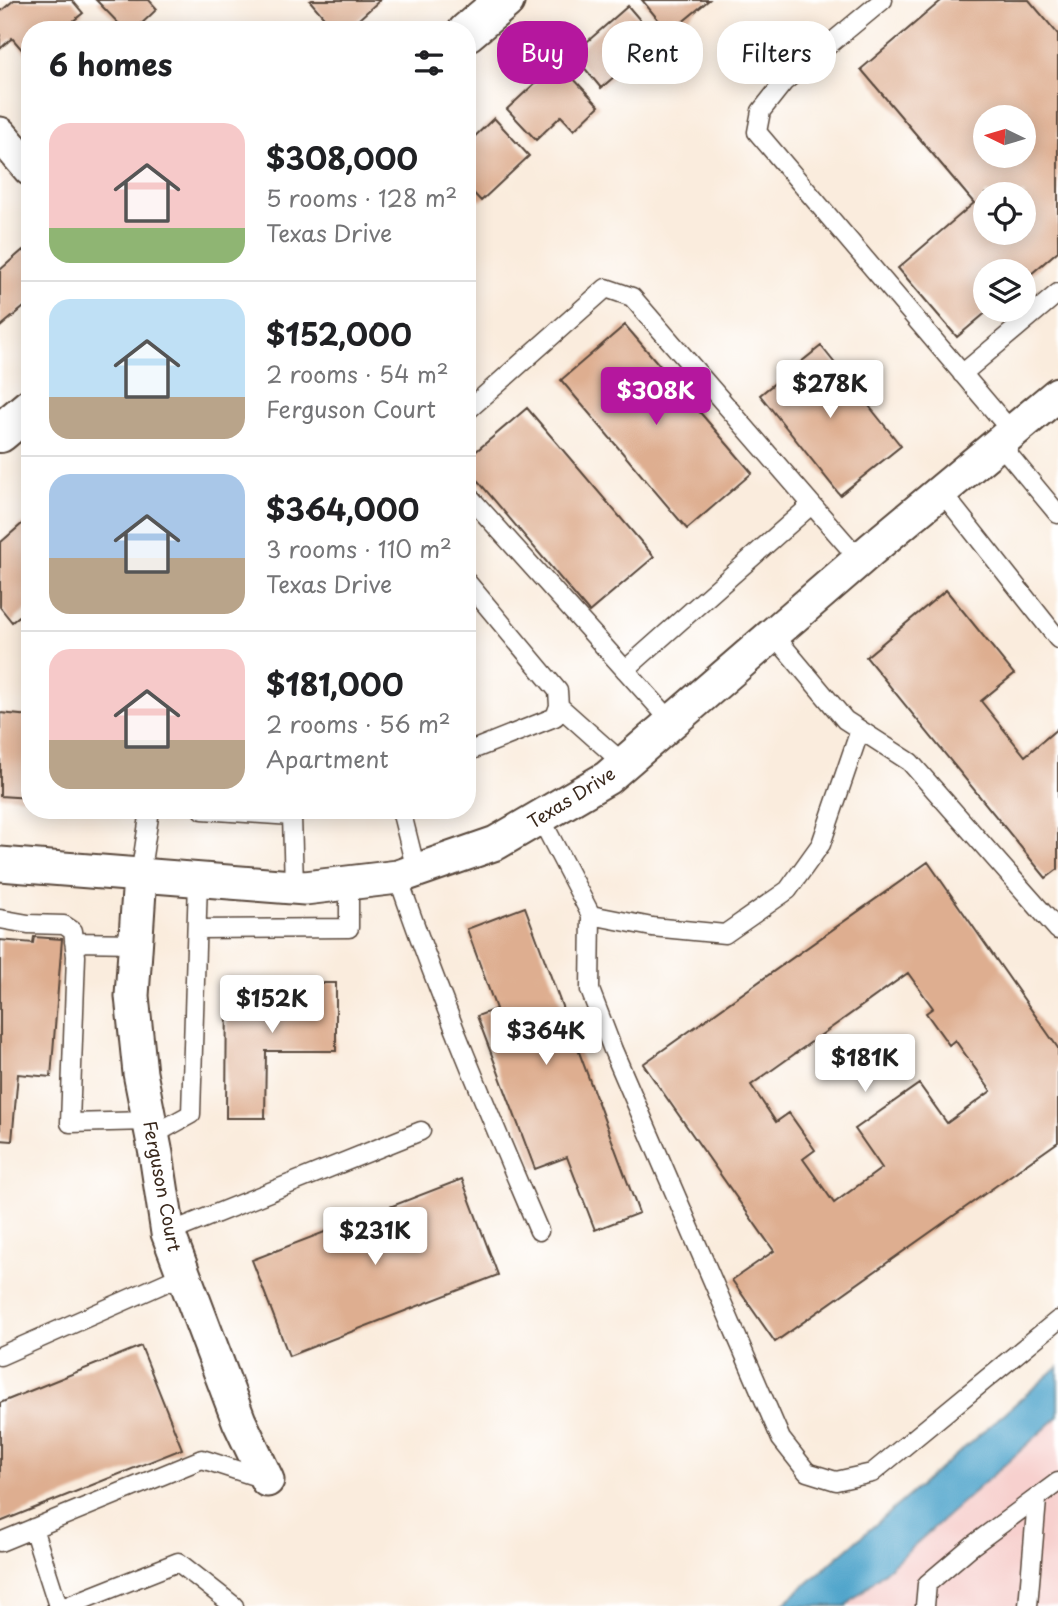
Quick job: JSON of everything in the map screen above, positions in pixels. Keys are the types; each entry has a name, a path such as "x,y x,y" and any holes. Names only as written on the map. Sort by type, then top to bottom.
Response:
{"street":[{"path":"476,24 505,0"},
{"path":"0,134 21,158"},
{"name":"Texas Drive","path":"0,864 305,888 407,874 496,843 607,778 859,559 1058,394"},
{"path":"0,433 21,416"},
{"name":"Ferguson Court","path":"141,876 132,996 140,1073 168,1233 239,1421 267,1480"}],"lane":[{"path":"883,0 784,82 761,111 757,132 962,374 1058,514"},
{"path":"476,403 606,288 632,297 859,559"},
{"path":"962,374 1058,293"},
{"path":"941,491 1058,639"},
{"path":"476,504 672,722"},
{"path":"625,670 811,505"},
{"path":"476,593 558,691 559,706 555,717 476,748"},
{"path":"773,634 845,720 909,762 1058,930"},
{"path":"559,706 624,764"},
{"path":"591,915 652,927 725,934 788,890 821,844 860,730"},
{"path":"540,817 591,915 590,990 594,1002 780,1439 807,1472 836,1481 872,1473 1058,1320"},
{"path":"141,876 149,819"},
{"path":"292,819 294,887"},
{"path":"402,819 407,874 420,941 462,1049 539,1231"},
{"path":"0,919 28,924 64,925 73,931 70,1123 151,1128 191,1115 198,880"},
{"path":"197,929 349,928 349,883"},
{"path":"74,942 136,943"},
{"path":"168,1233 421,1131"},
{"path":"0,1356 183,1275"},
{"path":"0,1542 202,1458 267,1480"},
{"path":"925,1606 927,1584 973,1545 1058,1482"},
{"path":"1028,1606 1037,1500"},
{"path":"33,1528 58,1606"},
{"path":"68,1606 178,1562 234,1606"}],"shaded area":[{"path":"1058,1417 1058,1606 846,1606 910,1548"}],"water":[{"path":"1058,1367 1058,1417 846,1606 781,1606"}],"building":[{"path":"14,0 72,0 83,13 73,21 21,21 21,48 12,38 0,49 0,12"},
{"path":"96,0 149,0 157,9 144,21 116,21"},
{"path":"380,0 357,21 327,21 310,1"},
{"path":"642,0 709,0 684,21 659,21"},
{"path":"942,0 1029,0 1058,34 1058,251 1036,270 1036,259 973,259 975,322 957,337 898,268 973,204 973,245 1036,245 1036,182 973,182 973,202 861,69"},
{"path":"628,6 641,21 611,21"},
{"path":"602,29 602,84 606,84 601,88 588,72 588,41"},
{"path":"534,84 578,84 599,106 574,130 561,116 536,140 507,109"},
{"path":"494,118 529,156 481,201 476,196 476,135"},
{"path":"21,252 21,310 0,327 0,270"},
{"path":"625,325 752,473 687,529 561,380"},
{"path":"821,346 901,446 840,495 760,395"},
{"path":"527,408 654,557 589,612 476,479 476,451"},
{"path":"21,525 21,614 12,622 0,607 0,543"},
{"path":"946,590 1014,674 981,701 1025,756 1058,728 1058,869 1046,878 866,657"},
{"path":"0,713 21,715 21,797 0,796"},
{"path":"928,862 1058,1048 1058,1142 775,1342 732,1280 774,1251 643,1064","holes":["908,973 933,1008 926,1013 949,1045 955,1040 991,1091 947,1123 919,1084 855,1129 882,1168 834,1203 803,1159 815,1150 789,1113 776,1122 751,1085"]},
{"path":"525,907 639,1213 595,1230 567,1157 535,1169 477,1016 496,1009 467,929"},
{"path":"34,937 62,939 51,1077 18,1074 12,1141 0,1140 0,940 33,943"},
{"path":"227,983 336,983 336,1051 266,1051 265,1118 226,1118"},
{"path":"462,1179 498,1275 289,1356 252,1260"},
{"path":"141,1346 182,1449 0,1522 0,1403"}]}
